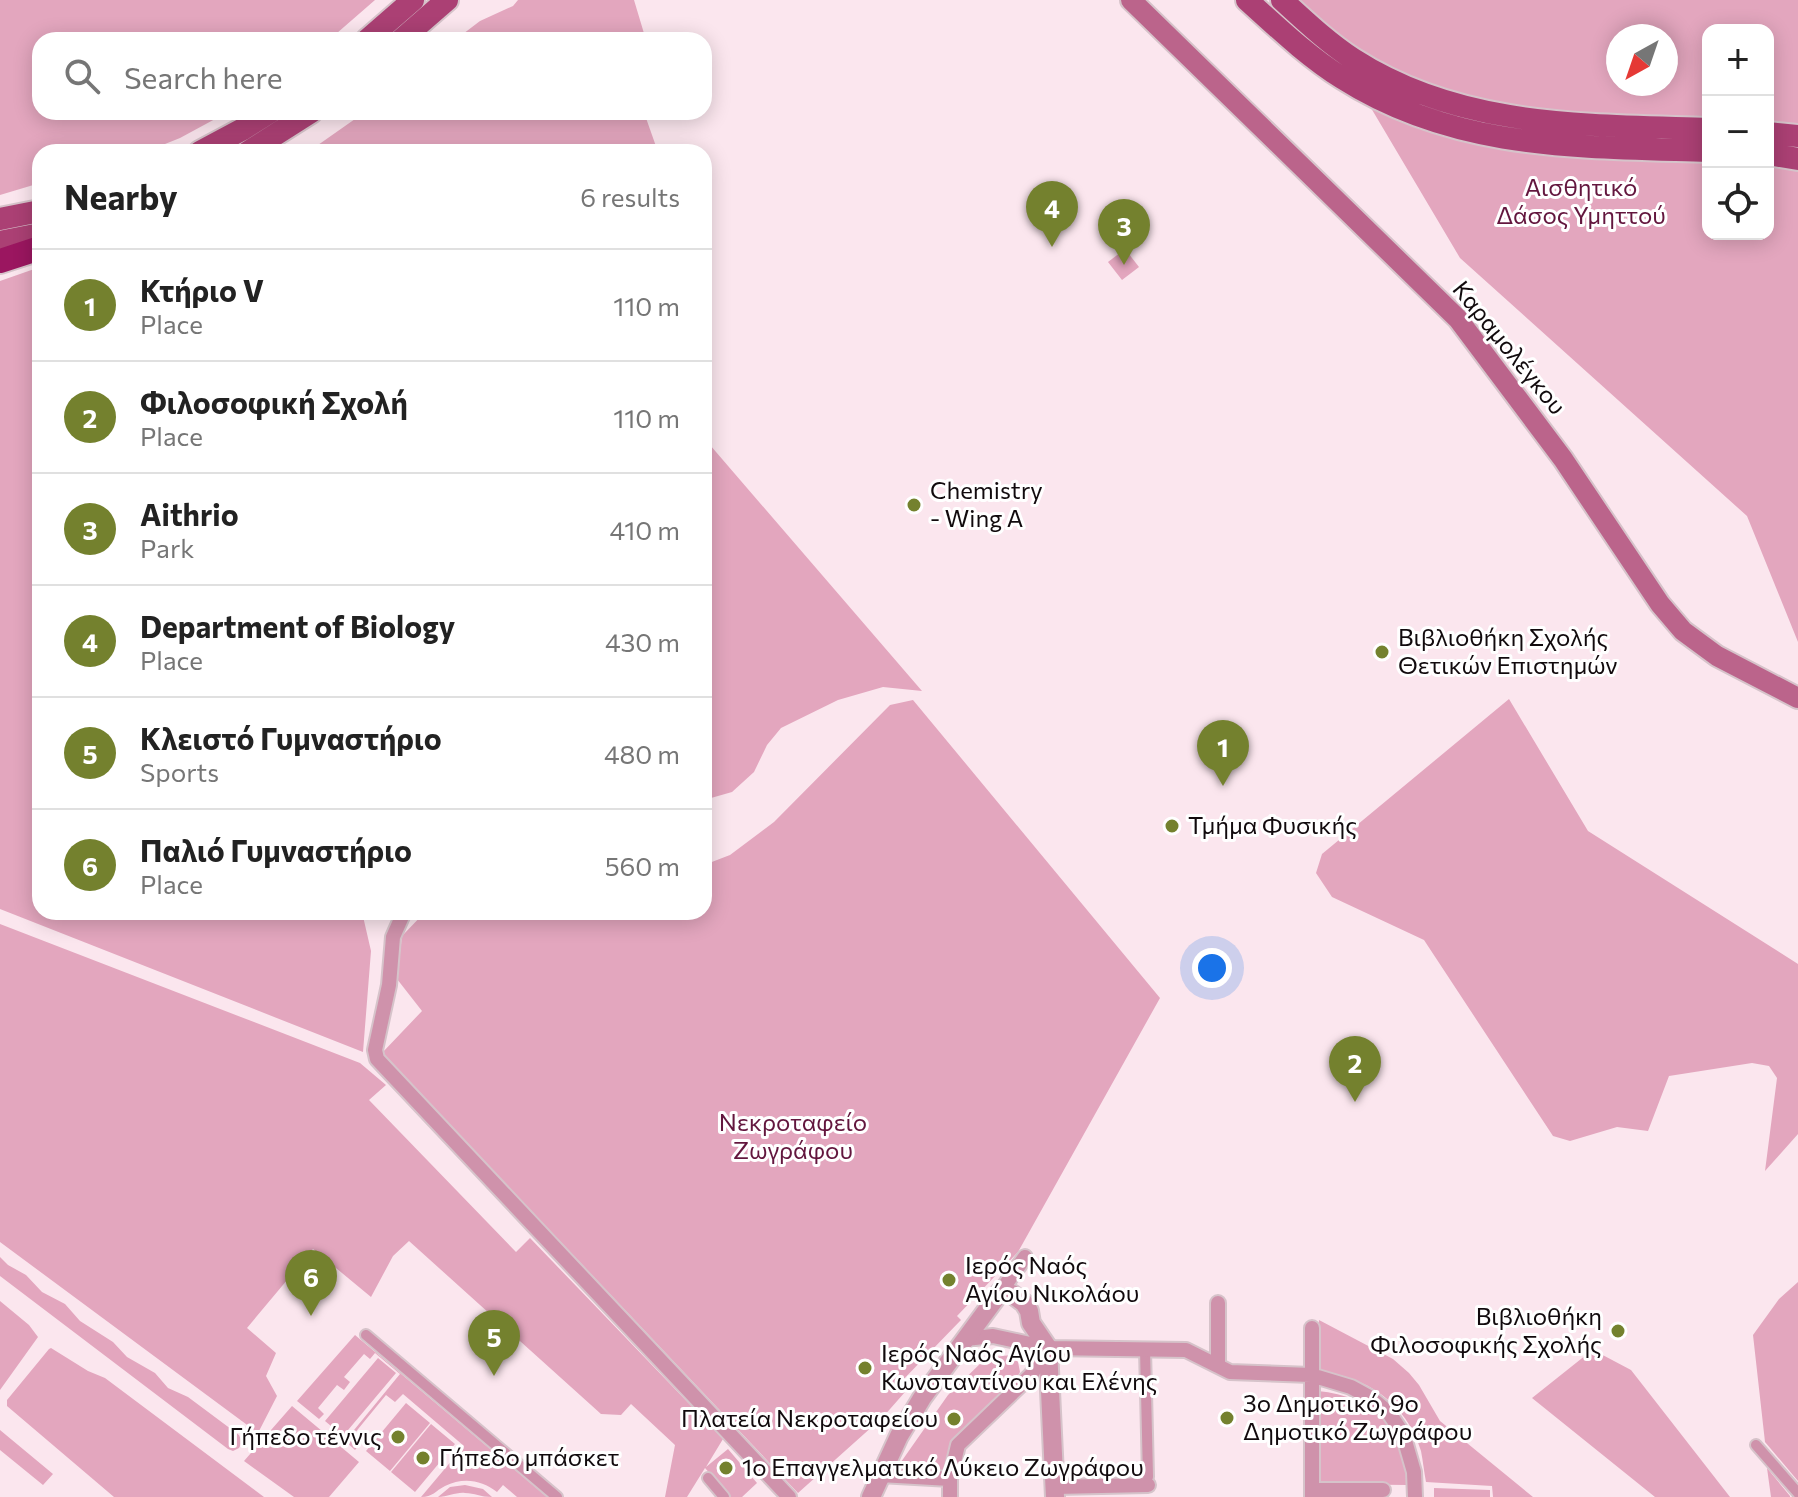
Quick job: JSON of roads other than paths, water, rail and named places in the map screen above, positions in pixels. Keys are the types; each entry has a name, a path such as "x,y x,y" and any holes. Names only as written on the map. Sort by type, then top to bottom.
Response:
{"highway":[{"path":"0,261 32,251"}],"main road":[{"path":"376,32 413,0"},
{"path":"410,32 447,0"},
{"path":"423,21 464,0"},
{"name":"Καραμολέγκου","path":"1131,0 1458,319 1563,459 1660,604 1683,631 1717,656 1798,698"},
{"path":"1247,0 1300,47 1341,77 1386,102 1435,122 1484,135 1537,143 1702,151"},
{"path":"1282,0 1351,58 1395,82 1443,101 1538,121 1702,129"},
{"path":"215,144 257,120"},
{"path":"261,144 298,120"},
{"path":"1774,134 1798,136"},
{"path":"1774,155 1798,159"},
{"path":"0,219 32,213"},
{"path":"0,242 32,236"}],"street":[{"path":"400,920 393,937 389,985 375,1050 377,1059 789,1497"},
{"path":"871,1497 899,1436 922,1398 1025,1257"},
{"path":"1001,1291 1022,1301 1029,1311 1031,1323 1048,1348 1055,1492 1148,1486 1145,1349"},
{"path":"1218,1303 1218,1366"},
{"path":"1312,1328 1312,1494 1383,1490"},
{"path":"366,1335 557,1497"},
{"path":"966,1339 993,1336 1048,1348 1186,1350 1230,1372 1311,1375 1351,1387 1389,1413 1403,1434 1414,1472 1415,1497"},
{"path":"950,1497 950,1479 958,1445 1031,1375 1048,1348"},
{"path":"1756,1445 1798,1493"},
{"path":"880,1475 950,1479"},
{"path":"708,1478 724,1497"}],"place":[{"name":"Department of Biology","path":"1052,247"},
{"name":"Aithrio","path":"1124,265"},
{"name":"Chemistry - Wing Α","path":"914,505"},
{"name":"Βιβλιοθήκη Σχολής Θετικών Επιστημών","path":"1382,652"},
{"name":"Κτήριο V","path":"1223,786"},
{"name":"Τμήμα Φυσικής","path":"1172,826"},
{"name":"Φιλοσοφική Σχολή","path":"1355,1102"},
{"name":"Ιερός Ναός Αγίου Νικολάου","path":"949,1280"},
{"name":"Παλιό Γυμναστήριο","path":"311,1316"},
{"name":"Βιβλιοθήκη Φιλοσοφικής Σχολής","path":"1618,1331"},
{"name":"Ιερός Ναός Αγίου Κωνσταντίνου και Ελένης","path":"865,1368"},
{"name":"Κλειστό Γυμναστήριο","path":"494,1376"},
{"name":"3ο Δημοτικό, 9ο Δημοτικό Ζωγράφου","path":"1227,1418"},
{"name":"Πλατεία Νεκροταφείου","path":"954,1419"},
{"name":"Γήπεδο τέννις","path":"398,1437"},
{"name":"Γήπεδο μπάσκετ","path":"423,1458"},
{"name":"1ο Επαγγελματικό Λύκειο Ζωγράφου","path":"726,1468"}],"park label":[{"name":"Αισθητικό Δάσος Υμηττού","path":"1581,202"},
{"name":"Νεκροταφείο Ζωγράφου","path":"793,1137"}]}
